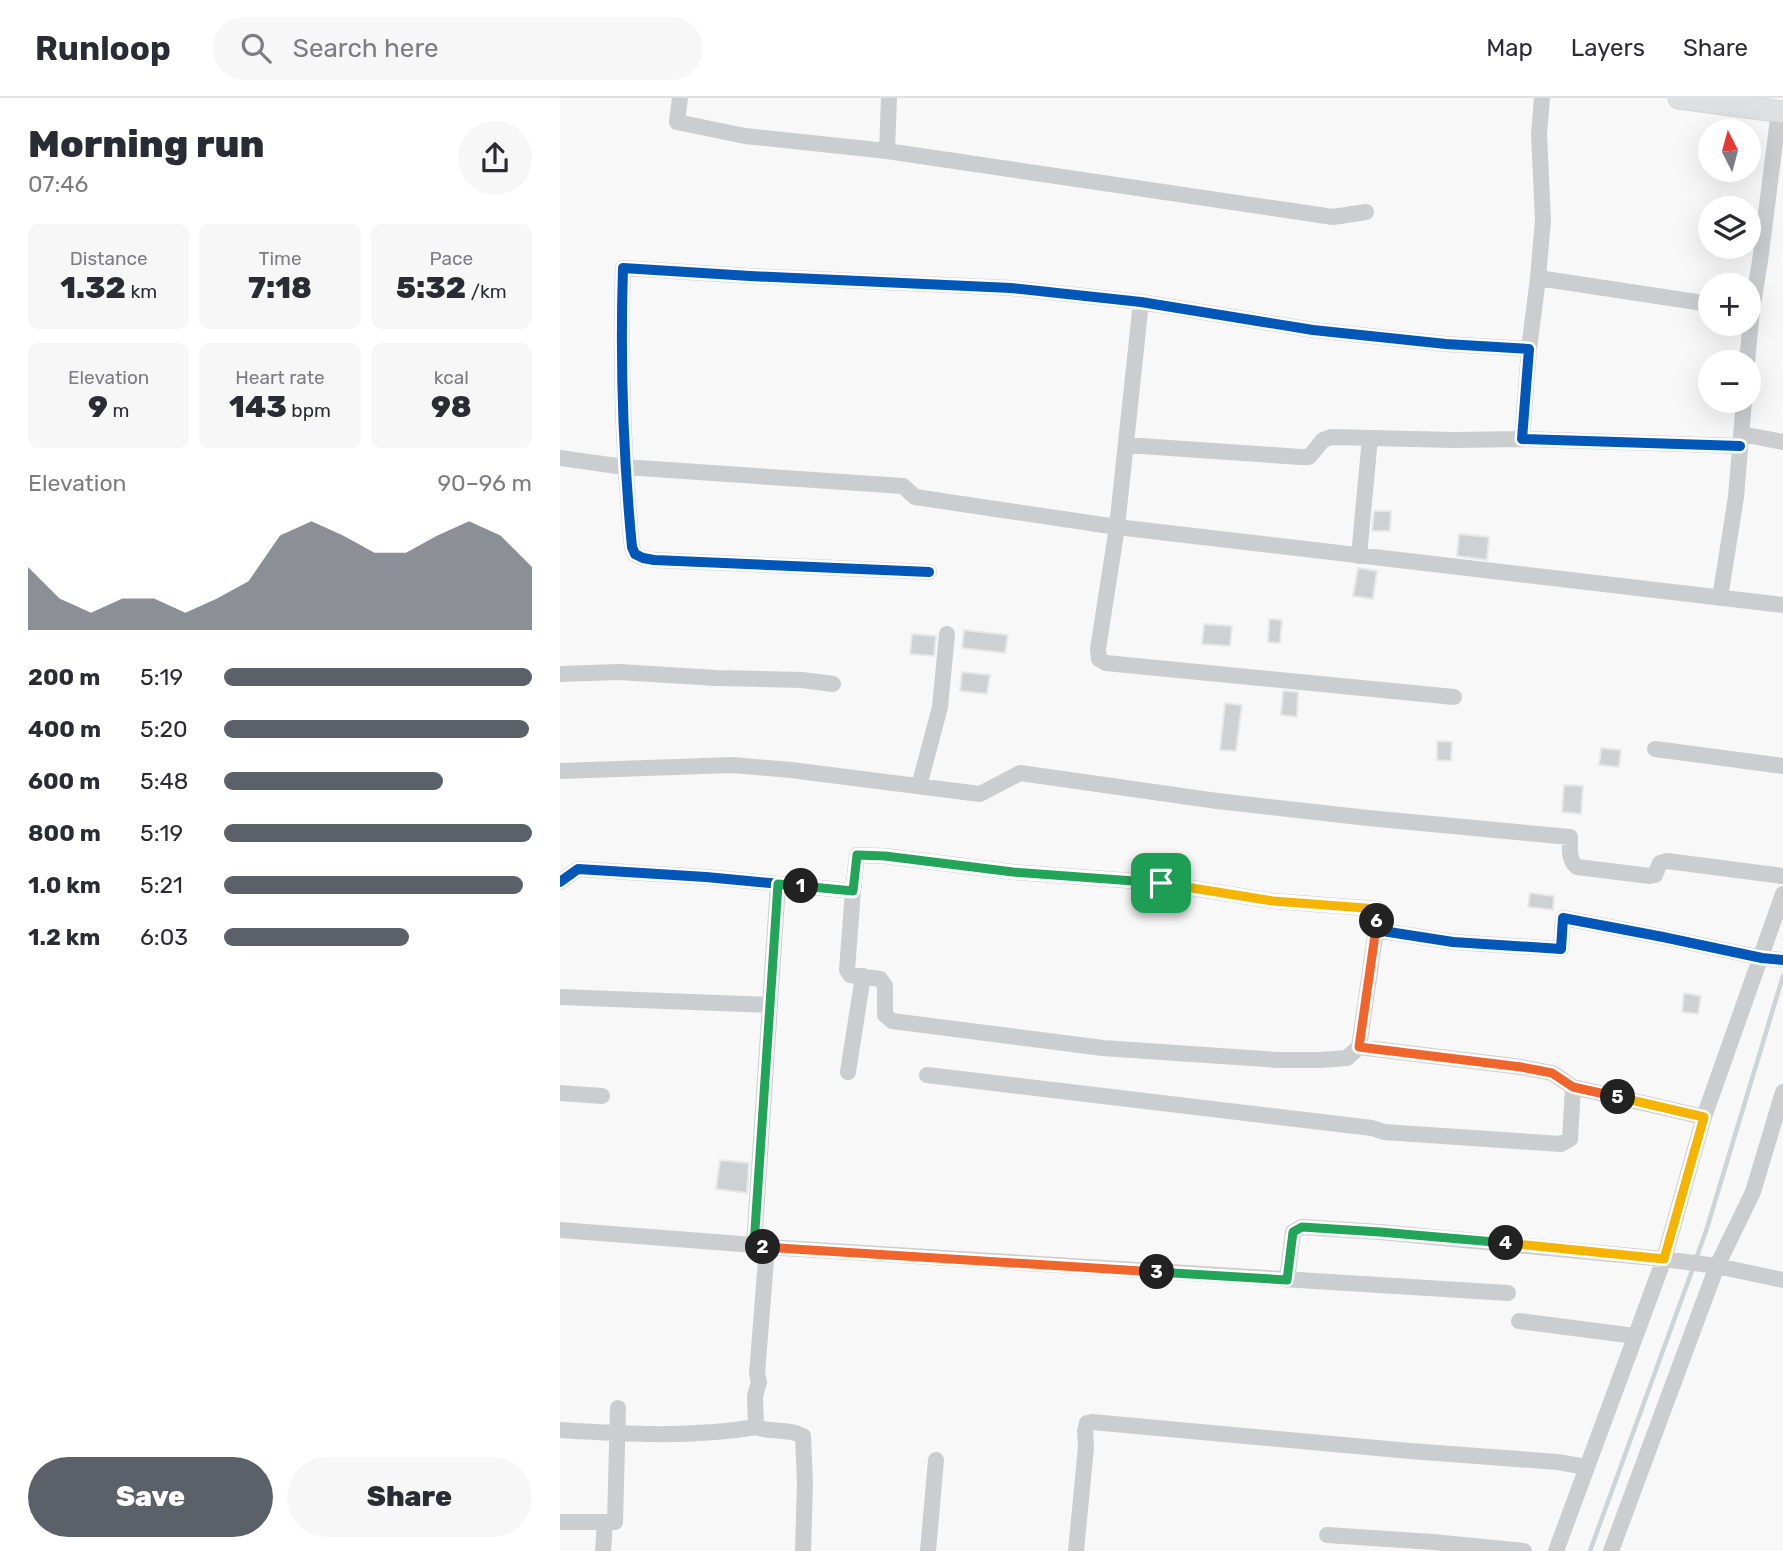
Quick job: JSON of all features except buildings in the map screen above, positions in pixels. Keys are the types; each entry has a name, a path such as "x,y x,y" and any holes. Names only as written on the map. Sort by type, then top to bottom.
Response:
{"street":[{"path":"680,98 677,122 745,136 887,150 1333,217 1366,212"},
{"path":"887,150 889,98"},
{"path":"1522,439 1528,349 1543,220 1539,134 1542,98"},
{"path":"1679,98 1773,108 1758,273"},
{"path":"929,572 643,558 635,554 624,467 621,356 623,268 1011,288 1141,302 1313,330 1446,344 1528,349"},
{"path":"1538,278 1698,302"},
{"path":"1141,302 1117,527 1098,649 1099,659 1106,663 1454,697"},
{"path":"1720,598 1735,497 1743,413"},
{"path":"1126,446 1309,457 1323,440 1331,437 1783,442"},
{"path":"1359,556 1370,438"},
{"path":"560,458 624,467 903,486 915,497 1117,527 1783,605"},
{"path":"919,786 940,707 947,634"},
{"path":"560,674 620,672 802,680 833,684"},
{"path":"1655,749 1783,766"},
{"path":"560,771 732,765 980,794 1020,773 1368,818 1570,837 1570,858 1577,867 1650,876 1655,874 1660,863 1667,861 1783,876"},
{"path":"857,855 1013,872 1161,883 1273,901 1378,909 1376,930 1359,1047 1347,1058 1278,1060 1103,1048 892,1021 885,1015 883,982 880,979 850,975 847,970 857,855"},
{"path":"560,882 578,869 706,877 853,891"},
{"path":"756,1427 770,1005 778,884"},
{"path":"1556,1551 1664,1259 1704,1117 1783,894"},
{"path":"1376,930 1453,942 1561,949 1563,918 1783,960"},
{"path":"848,1072 863,976"},
{"path":"560,997 770,1005"},
{"path":"1359,1047 1552,1073 1573,1087 1704,1117"},
{"path":"927,1075 1372,1128 1384,1132 1561,1144 1570,1139 1573,1087"},
{"path":"560,1093 602,1096"},
{"path":"1611,1551 1717,1266 1753,1192 1783,1093"},
{"path":"1287,1280 1293,1232 1302,1227 1664,1259 1783,1279"},
{"path":"560,1230 761,1246 1508,1293"},
{"path":"1519,1321 1635,1336"},
{"path":"560,1522 615,1522 618,1408"},
{"path":"1076,1551 1086,1447 1085,1431 1087,1423 1092,1422 1558,1462 1586,1467"},
{"path":"560,1430 617,1434 726,1432 756,1427 795,1432 803,1436 803,1551"},
{"path":"928,1551 936,1460"},
{"path":"603,1551 605,1522"},
{"path":"1327,1535 1524,1551"}],"waterway":[{"path":"1696,1259 1783,976"},
{"path":"1590,1551 1693,1268"}],"cycle path":[{"path":"929,572 654,560 635,554 632,547 624,442 623,268 1011,288 1141,302 1313,330 1446,344 1529,349 1522,439 1740,446"},
{"path":"560,882 578,869 706,877 853,891 857,855 885,856 1013,872 1161,883 1273,901 1378,909 1376,930 1453,942 1561,949 1563,918 1783,960"}],"route":[{"path":"857,855 1013,872 1161,883 1273,901 1378,909 1359,1047 1552,1073 1573,1087 1704,1117 1664,1259 1302,1227 1293,1232 1287,1280 754,1245 778,884 853,891 857,855"}]}
